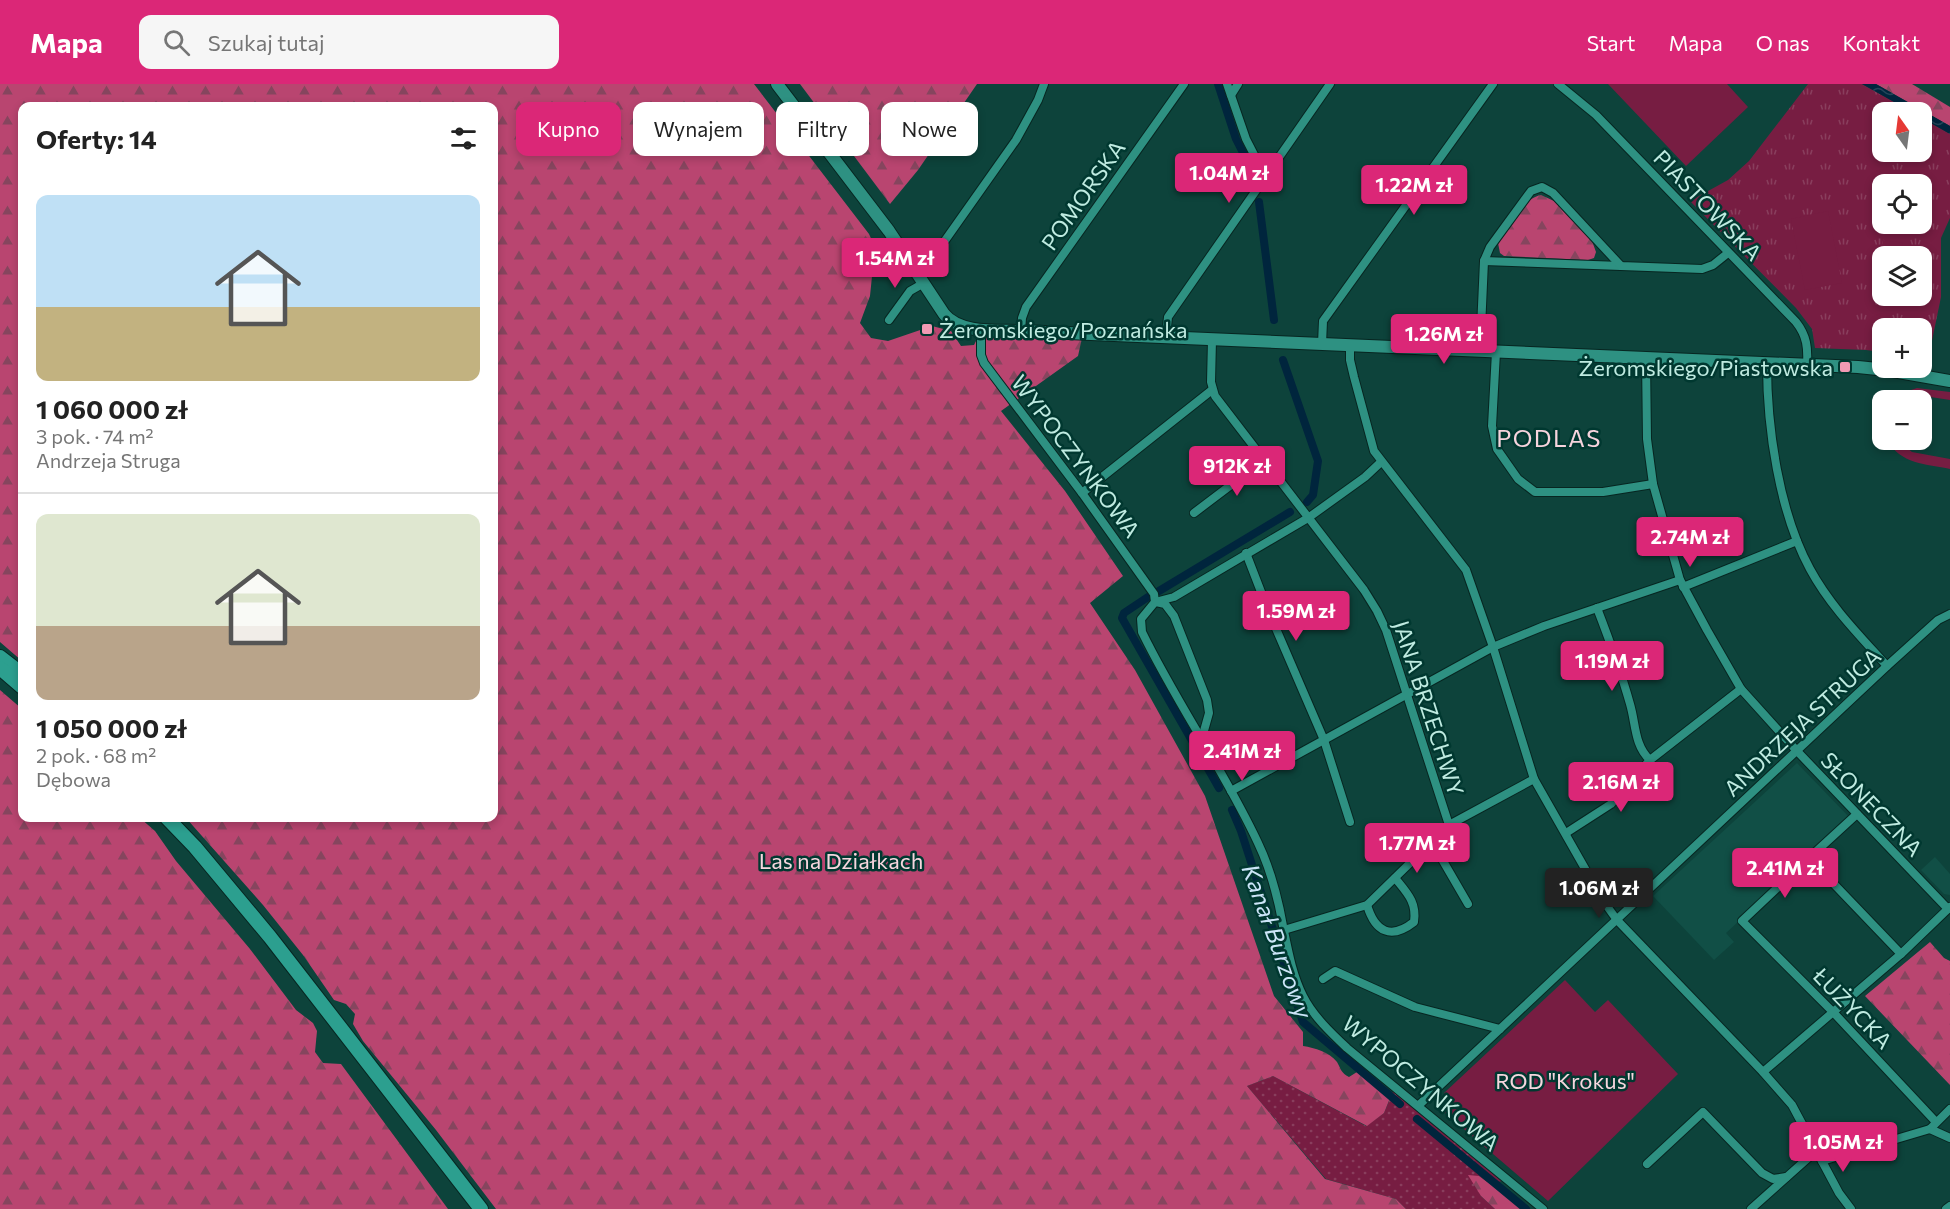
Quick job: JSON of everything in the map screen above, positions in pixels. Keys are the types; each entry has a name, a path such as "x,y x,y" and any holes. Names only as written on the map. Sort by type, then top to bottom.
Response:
{"main road":[{"path":"0,657 18,671"},
{"path":"0,668 18,684"},
{"path":"171,822 195,847 270,938 481,1209"}],"street":[{"path":"777,84 889,231 950,321 960,325 1021,331 1166,338 1807,365 1887,370 1950,381"},
{"path":"889,320 1016,140 1044,84"},
{"name":"POMORSKA","path":"1021,331 1026,307 1184,84"},
{"path":"1227,84 1246,139 1265,176"},
{"path":"1231,95 1238,84"},
{"path":"1166,338 1168,317 1330,84"},
{"path":"1322,344 1323,321 1326,316 1493,84"},
{"name":"PIASTOWSKA","path":"1558,84 1596,115 1804,333 1808,349 1807,365"},
{"path":"1479,351 1484,261 1490,247 1530,191 1542,187 1553,193 1621,266"},
{"path":"1484,261 1702,269 1713,265 1728,253"},
{"name":"WYPOCZYNKOWA","path":"981,328 981,355 984,363 1151,588 1155,602"},
{"path":"1082,493 1212,390 1212,340"},
{"path":"1350,346 1350,360 1374,451 1466,570 1493,647 1534,779 1617,920 1763,1072 1792,1106 1839,1193 1851,1209"},
{"path":"1496,352 1492,426 1497,449 1518,479 1535,492 1603,492 1653,484"},
{"name":"SŁONECZNA","path":"1646,359 1647,439 1653,484 1681,583 1741,689 1797,752 1949,908"},
{"path":"1767,364 1768,411 1772,445 1780,483 1797,541 1826,595 1887,666"},
{"name":"JANA BRZECHWY","path":"1212,390 1364,590 1377,611 1386,630 1449,825"},
{"path":"1194,513 1264,460"},
{"path":"1155,602 1174,597 1308,518 1365,477 1381,462"},
{"path":"1232,792 1493,647 1544,626 1681,583 1797,541"},
{"path":"1246,553 1324,740 1350,822"},
{"name":"WYPOCZYNKOWA","path":"1155,602 1141,619 1142,632 1182,707 1232,792 1263,853 1273,881 1289,959 1301,991 1315,1014 1347,1048 1543,1209"},
{"name":"WYPOCZYNKOWA","path":"1155,602 1165,604 1174,616 1207,700 1209,713 1202,738"},
{"path":"1597,608 1631,706 1637,741 1642,752 1650,760"},
{"name":"ANDRZEJA STRUGA","path":"1419,1105 1887,666 1938,620 1950,614"},
{"path":"1566,833 1611,804 1650,760 1741,689"},
{"name":"JANA BRZECHWY","path":"1284,930 1366,905 1449,825 1534,779"},
{"path":"1857,814 1809,858 1901,954"},
{"path":"1432,842 1468,904"},
{"name":"ŁUŻYCKA","path":"1809,858 1742,921 1833,1012 1933,1125"},
{"path":"1366,905 1371,919 1378,928 1392,933 1405,929 1414,922 1416,910 1412,899 1395,878"},
{"path":"1763,1072 1901,954 1949,908"},
{"path":"1323,979 1335,971 1415,1007 1500,1029"},
{"path":"1822,1161 1933,1125 1950,1109"},
{"path":"1647,1164 1703,1112 1762,1173 1773,1179 1786,1177"},
{"path":"1933,1125 1950,1138"},
{"path":"1751,1209 1816,1150"},
{"path":"1946,1209 1950,1206"}],"shaded area":[{"path":"1797,763 1850,818 1726,933 1734,942 1714,960 1653,896"},
{"path":"1935,857 1950,874 1950,895 1944,894 1921,870"}],"green space":[{"name":"Las na Działkach","path":"0,84 754,84 776,113 776,156 809,156 869,234 875,247 870,296 860,323 871,338 888,341 932,326 951,331 961,346 974,345 980,333 1082,338 1078,356 1001,411 1065,491 1123,576 1090,603 1135,670 1205,796 1274,996 1303,1032 1303,1046 1326,1053 1337,1062 1346,1075 1349,1077 1357,1072 1390,1098 1384,1113 1367,1126 1273,1076 1247,1086 1325,1179 1396,1199 1406,1209 496,1209 436,1130 363,1041 353,1024 355,1014 346,1004 334,1000 303,955 263,905 190,822 498,822 498,102 18,102 18,658 0,642"},
{"path":"800,84 977,84 965,102 881,102 881,156 928,156 890,204 854,156 869,156 869,102 814,102"},
{"path":"1608,84 1727,84 1748,107 1686,166"},
{"path":"1808,84 1862,84 1894,102 1872,102 1872,162 1932,162 1932,124 1950,134 1950,218 1941,238 1941,297 1932,341 1932,318 1872,318 1872,351 1815,348 1812,329 1796,308 1690,201 1728,180 1749,161"},
{"path":"1876,84 1912,84 1950,107 1950,126 1932,116 1932,102 1908,102"},
{"path":"1541,195 1554,201 1592,241 1596,252 1594,258 1588,260 1504,256 1500,253 1498,243 1516,215 1527,202"},
{"path":"1828,211 1842,283 1805,290 1791,219"},
{"path":"1883,240 1903,243 1902,246 1882,246"},
{"path":"1917,388 1950,392 1950,400 1932,397 1932,390 1911,390"},
{"path":"1895,450 1910,450 1950,459 1950,469 1914,462"},
{"path":"0,690 18,706 18,822 145,822 155,831 176,861 250,949 296,1010 313,1023 317,1031 315,1052 323,1063 341,1064 448,1209 0,1209"},
{"path":"1930,942 1944,958 1950,961 1950,1085 1865,996"},
{"name":"ROD \"Krokus\"","path":"1565,980 1595,1012 1608,1000 1678,1074 1548,1201 1444,1112 1444,1093"},
{"path":"1273,1076 1366,1126 1384,1113 1394,1089 1502,1181 1490,1184 1479,1176 1481,1196 1495,1209 1406,1209 1396,1199 1326,1179 1247,1086"},
{"path":"1468,1175 1479,1176 1490,1184 1502,1188 1528,1209 1495,1209 1481,1196"}],"water":[{"path":"1862,84 1876,84 1908,102 1894,102"},
{"path":"1932,116 1950,126 1950,134 1932,124"}],"waterway":[{"name":"Kanał Burzowy","path":"1218,84 1236,139 1255,176"},
{"name":"Kanał Burzowy","path":"1259,202 1274,320"},
{"name":"Kanał Burzowy","path":"1283,360 1318,461 1313,495 1307,502"},
{"name":"Kanał Burzowy","path":"1159,591 1290,512"},
{"name":"Kanał Burzowy","path":"1148,597 1124,613 1122,618 1219,788"},
{"name":"Kanał Burzowy","path":"1232,810 1241,831 1303,1022 1400,1104"},
{"name":"Kanał Burzowy","path":"1417,1119 1526,1209"}],"place":[{"name":"Żeromskiego/Poznańska","path":"927,329"},
{"name":"Żeromskiego/Piastowska","path":"1845,367"}],"district":[{"name":"PODLAS","path":"1549,437"}]}
